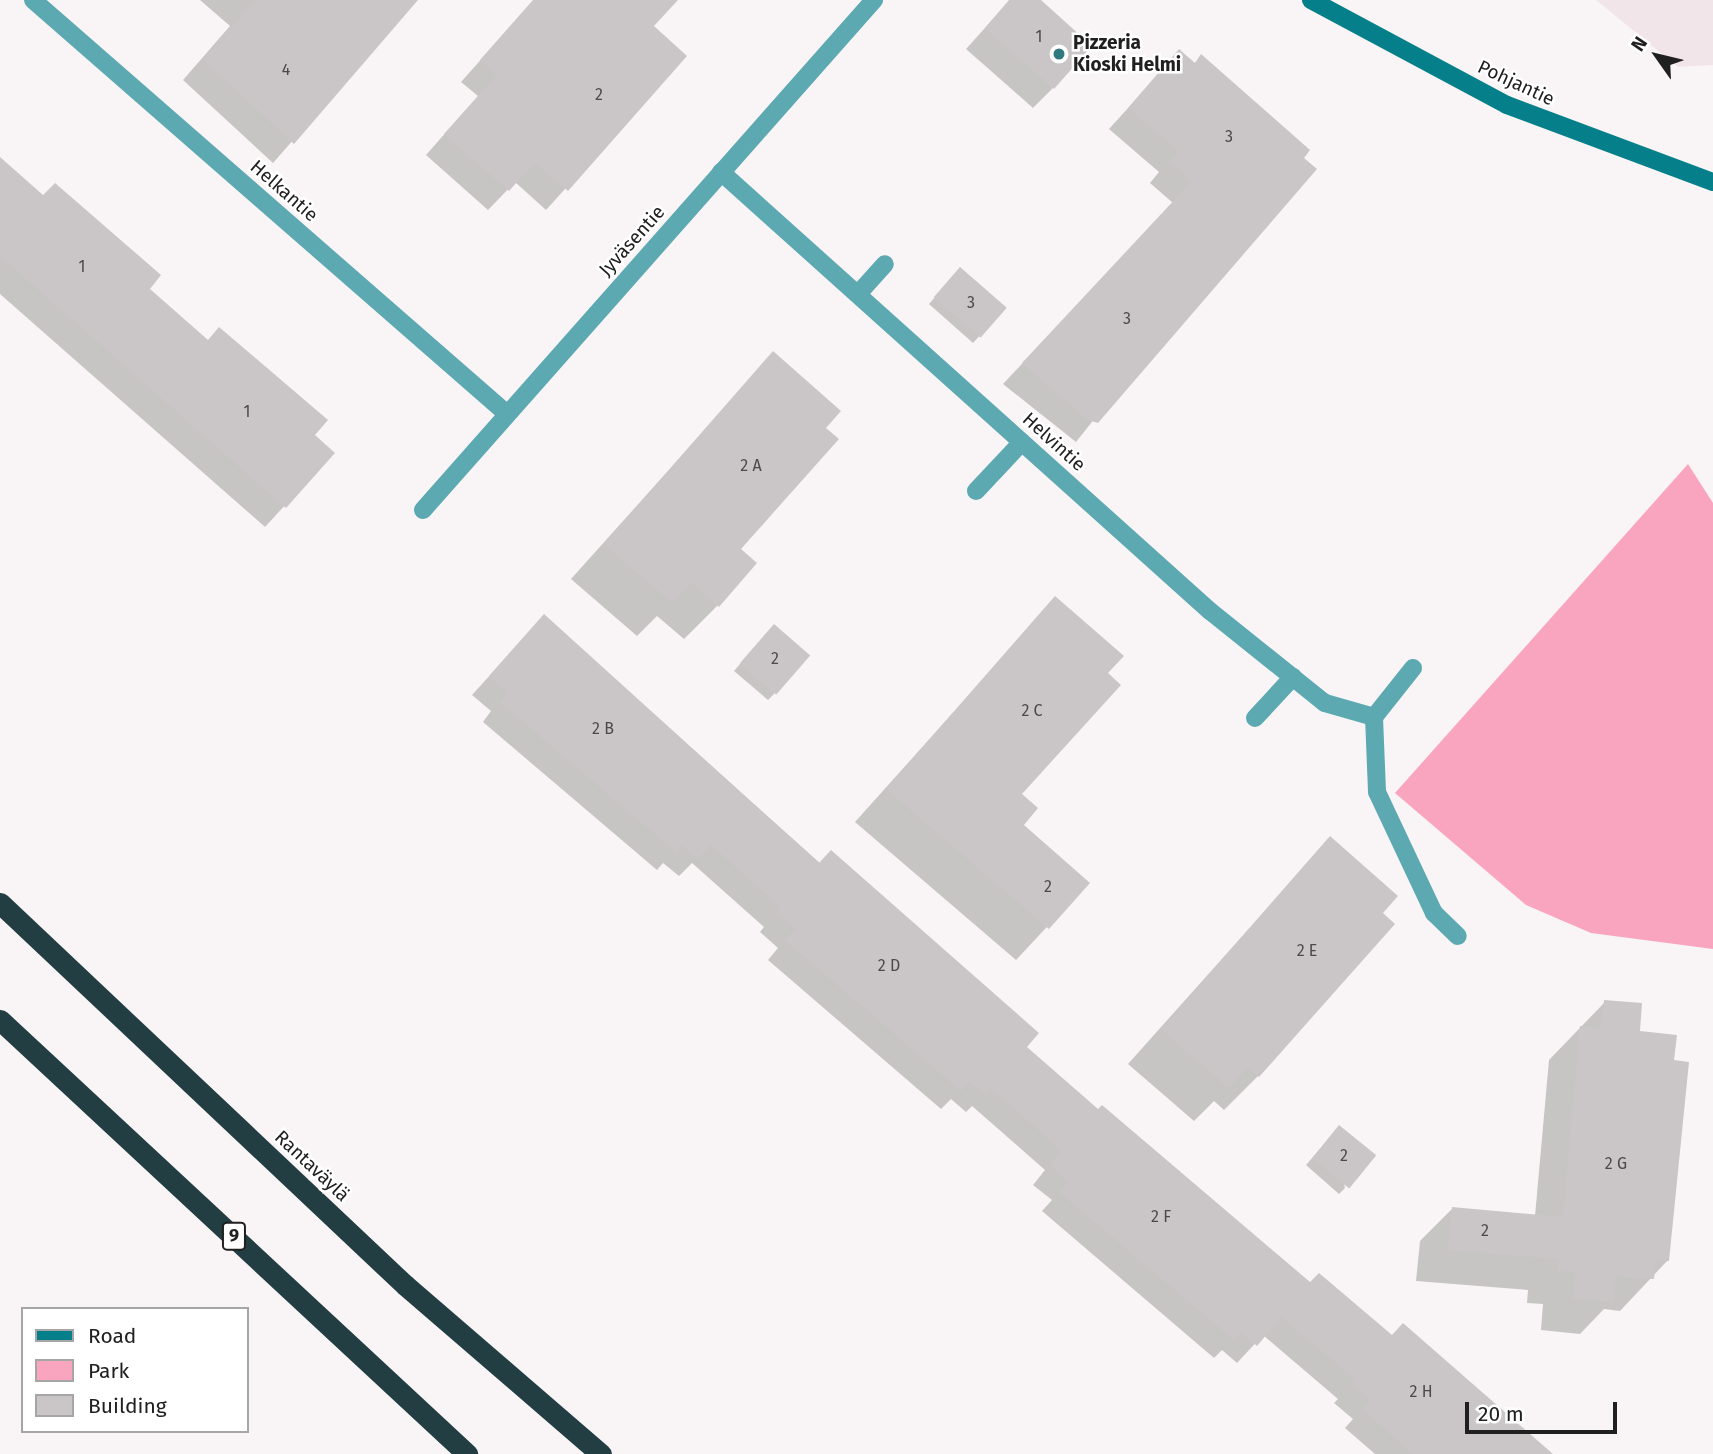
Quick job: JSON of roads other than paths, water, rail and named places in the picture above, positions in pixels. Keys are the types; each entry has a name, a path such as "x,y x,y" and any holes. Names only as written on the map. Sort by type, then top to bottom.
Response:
{"highway":[{"name":"Rantaväylä","path":"0,903 405,1285 601,1454"},
{"name":"9","path":"0,1020 467,1454"}],"main road":[{"name":"Pohjantie","path":"1311,0 1507,105 1713,182"}],"street":[{"name":"Helkantie","path":"33,0 507,414"},
{"name":"Jyväsentie","path":"423,510 874,0"},
{"name":"Helvintie","path":"721,172 1022,442 1293,677 1325,703 1374,717"},
{"path":"858,294 885,264"},
{"path":"975,491 1022,442"},
{"path":"1413,668 1374,717 1377,792 1434,914 1458,936"},
{"path":"1255,718 1293,677"}],"place":[{"name":"Pizzeria Kioski Helmi","path":"1059,54"}]}
